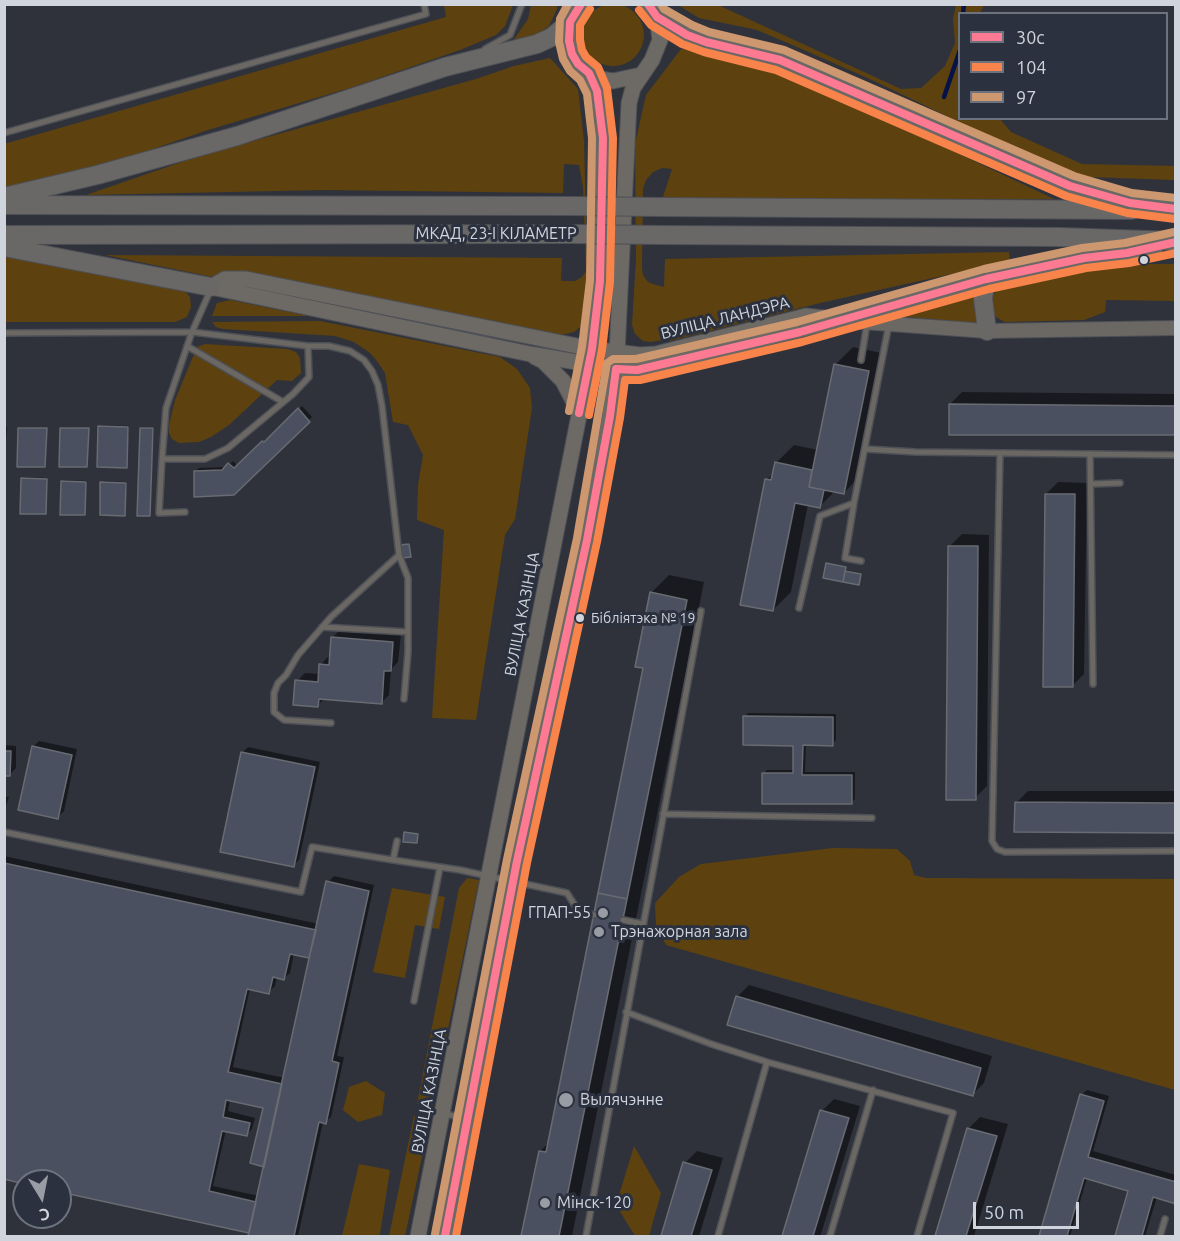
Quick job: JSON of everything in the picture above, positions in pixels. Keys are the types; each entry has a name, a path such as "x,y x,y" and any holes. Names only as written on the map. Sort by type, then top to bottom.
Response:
{"highway":[{"path":"653,11 687,35 706,42 762,54 818,74 862,96 1070,186 1130,202 1176,209"},
{"path":"4,197 79,180 237,135 446,67 537,44 552,37 573,12"},
{"name":"МКАД, 23-І КІЛАМЕТР","path":"4,205 1176,209"},
{"name":"МКАД, 23-І КІЛАМЕТР","path":"4,235 571,234 1060,237 1176,242"},
{"path":"841,320 986,279 1084,258 1127,253 1176,242"},
{"path":"4,248 211,287"},
{"path":"986,279 983,298 987,331"}],"main road":[{"path":"445,1236 513,882 585,551 610,416 617,361 628,117 633,88 658,47 660,34 653,11"},
{"name":"ВУЛІЦА КАЗІНЦА","path":"418,1236 591,357 600,281 603,138 600,105 589,73 578,64 572,54 569,41 573,12"},
{"path":"589,73 600,79 612,81 641,75"},
{"path":"211,287 225,279 246,279 591,357"},
{"path":"211,287 530,354 591,357"},
{"name":"ВУЛІЦА ЛАНДЭРА","path":"591,357 617,361 637,370 800,332 841,320"},
{"path":"530,354 543,361 563,381 579,412"}],"street":[{"name":"ВУЛІЦА ЛАНДЭРА","path":"841,320 987,331 1176,328"}],"lane":[{"path":"4,133 426,14 424,4"},
{"path":"446,67 510,35 522,4"},
{"path":"184,512 159,513 166,408 192,332 211,287"},
{"path":"861,360 867,322"},
{"path":"861,561 845,558 889,324"},
{"path":"4,333 192,332 308,346 329,346 350,351 364,360 378,385 399,555 408,578 404,699"},
{"path":"188,346 283,402"},
{"path":"162,459 205,459 228,448 309,377 308,346"},
{"path":"865,449 916,452 1176,455"},
{"path":"1000,453 992,841 997,849 1005,852 1176,851"},
{"path":"1090,454 1093,684"},
{"path":"1091,484 1120,483"},
{"path":"800,608 820,516 854,503"},
{"path":"330,723 284,720 274,712 274,693 298,655 322,627 399,555"},
{"path":"586,1236 701,611"},
{"path":"322,627 408,632"},
{"path":"663,814 872,818"},
{"path":"4,832 301,892 312,847 440,867 567,893 579,912 594,915"},
{"path":"393,860 397,841"},
{"path":"414,1001 440,867"},
{"path":"623,920 643,924"},
{"path":"626,1012 767,1062 953,1113 917,1236"},
{"path":"718,1236 767,1062"},
{"path":"830,1236 873,1090"},
{"path":"443,1113 469,1119"},
{"path":"1160,1236 1165,1219"}],"shaded area":[{"path":"607,4 619,4 635,13 642,23 644,35 642,47 635,57 619,66 607,66 596,61 587,52 582,41 582,29 587,18 596,9"},
{"path":"444,5 513,5 505,26 496,35 460,50 353,87 208,130 89,171 5,188 4,144 446,17"},
{"path":"531,5 557,5 557,9 549,26 526,42 508,48 528,19"},
{"path":"678,5 718,5 901,89 921,88 945,66 955,43 953,19 956,5 984,5 980,12 958,12 958,120 1001,120 1011,132 1082,164 1175,166 1175,180 1088,177 1062,170 872,80 757,30 699,18"},
{"path":"681,49 709,50 773,70 829,92 1054,199 662,200 672,169 662,168 653,172 646,180 643,189 642,268 643,275 648,282 656,285 664,287 665,259 1009,252 1010,261 820,303 670,341 668,339 643,341 635,334 632,325 636,259 635,144 646,95"},
{"path":"550,58 578,89 584,141 588,310 583,325 574,332 561,335 239,273 213,277 105,255 562,258 561,281 575,281 586,271 583,187 579,165 564,164 563,193 324,190 86,195 196,157 476,79 514,66"},
{"path":"5,257 184,290 190,297 191,307 187,317 175,322 5,322"},
{"path":"1125,264 1175,264 1175,301 1106,300 1105,312 1084,320 1005,322 994,316 990,301 998,288"},
{"path":"978,291 974,302 976,323 896,316 897,310"},
{"path":"230,300 309,316 212,316 217,303"},
{"path":"320,321 500,357 517,369 530,388 532,408 515,519 505,535 476,720 432,718 444,530 417,520 418,485 423,455 408,425 393,422 385,373 370,353 354,342 335,336 223,329 216,327 212,322"},
{"path":"205,344 287,349 296,352 300,358 301,373 292,381 277,380 229,425 211,437 199,442 179,443 172,439 169,433 175,400 197,347"},
{"path":"833,848 897,849 910,861 914,875 926,878 1175,879 1175,1090 666,945 656,925 655,903 679,877 701,864"},
{"path":"467,878 479,880 432,1106 417,1104 459,888"},
{"path":"392,888 445,897 439,929 415,925 405,978 373,972"},
{"path":"366,1081 385,1093 382,1115 358,1122 343,1110 349,1087"},
{"path":"414,1116 430,1119 405,1236 389,1236"},
{"path":"634,1146 661,1193 649,1236 635,1236 616,1205"},
{"path":"359,1164 390,1170 380,1234 342,1236"}],"building":[{"path":"834,364 869,371 844,494 809,487"},
{"path":"949,404 1176,406 1176,435 949,435"},
{"path":"298,408 310,422 234,495 194,497 194,471 222,470 228,463 234,468"},
{"path":"98,426 128,427 127,468 97,467"},
{"path":"18,428 47,428 45,467 17,467"},
{"path":"60,428 89,428 87,467 59,467"},
{"path":"140,428 153,428 150,516 137,516"},
{"path":"775,462 812,470 809,487 824,490 820,508 795,503 773,611 740,605 765,479 771,480"},
{"path":"21,478 47,479 46,514 20,514"},
{"path":"61,481 86,482 85,515 60,515"},
{"path":"100,482 126,483 125,516 100,515"},
{"path":"1045,494 1075,494 1073,687 1043,687"},
{"path":"409,544 411,557 402,558 400,545"},
{"path":"948,546 978,546 976,800 946,800"},
{"path":"826,563 846,567 843,582 823,578"},
{"path":"845,571 861,574 859,585 843,582"},
{"path":"650,592 687,600 627,899 598,893 643,668 635,667"},
{"path":"331,637 393,642 391,671 384,671 382,704 319,699 318,707 293,705 295,680 318,682 319,664 329,665"},
{"path":"743,716 833,717 833,746 803,745 802,775 852,775 852,804 762,804 762,773 793,773 793,746 743,745"},
{"path":"32,746 72,755 58,819 18,810"},
{"path":"4,751 11,751 10,776 4,776"},
{"path":"241,752 315,767 294,867 220,852"},
{"path":"1015,802 1176,803 1176,833 1014,832"},
{"path":"404,832 418,834 417,843 403,842"},
{"path":"4,863 316,930 309,958 290,954 284,980 273,977 269,994 247,989 228,1072 282,1084 264,1167 250,1163 263,1108 226,1100 223,1117 250,1123 247,1136 222,1131 209,1191 256,1202 249,1233 72,1195 72,1169 12,1169 12,1181 4,1179"},
{"path":"326,881 369,891 332,1061 339,1063 326,1124 319,1122 294,1236 248,1236"},
{"path":"598,893 627,899 559,1236 521,1236 539,1151 546,1152"},
{"path":"736,996 981,1068 973,1096 727,1025"},
{"path":"1080,1094 1104,1101 1088,1157 1176,1182 1176,1204 1153,1197 1142,1236 1115,1236 1128,1191 1084,1178 1067,1236 1039,1236"},
{"path":"820,1110 849,1118 813,1236 782,1236"},
{"path":"967,1128 997,1136 966,1236 935,1236"},
{"path":"683,1162 712,1170 691,1236 661,1236"}],"waterway":[{"path":"963,12 964,4"},
{"path":"944,97 958,56"}],"transit line":[{"name":"97","path":"568,4 560,19 559,42 563,59 570,71 580,80 587,94 592,138 590,280 582,347 569,411"},
{"name":"30с","path":"579,413 592,349 600,281 603,138 597,91 589,73 578,64 572,54 569,41 570,22 581,4"},
{"name":"30с","path":"648,4 657,17 687,35 706,42 780,60 1070,186 1130,203 1176,209"},
{"name":"97","path":"661,4 664,9 692,25 709,32 784,50 1074,176 1132,193 1176,198"},
{"name":"104","path":"589,415 602,350 610,282 613,138 607,88 598,67 586,57 582,50 580,40 580,25 590,9"},
{"name":"104","path":"639,10 651,25 682,44 704,52 776,70 1066,196 1127,213 1175,219"},
{"name":"97","path":"435,1234 507,859 577,538 607,363 613,359 636,359 797,322 984,269 1082,248 1125,243 1174,232"},
{"name":"30с","path":"445,1236 517,861 587,540 610,416 616,369 637,370 800,332 986,279 1084,258 1127,253 1176,242"},
{"name":"104","path":"456,1236 527,863 597,542 625,380 640,380 802,342 989,289 1086,268 1129,263 1176,253"}],"place":[{"name":"Бібліятэка № 19","path":"580,618"},
{"name":"ГПАП-55","path":"603,913"},
{"name":"Трэнажорная зала","path":"599,932"},
{"name":"Вылячэнне","path":"566,1100"},
{"name":"Мінск-120","path":"545,1203"}]}
